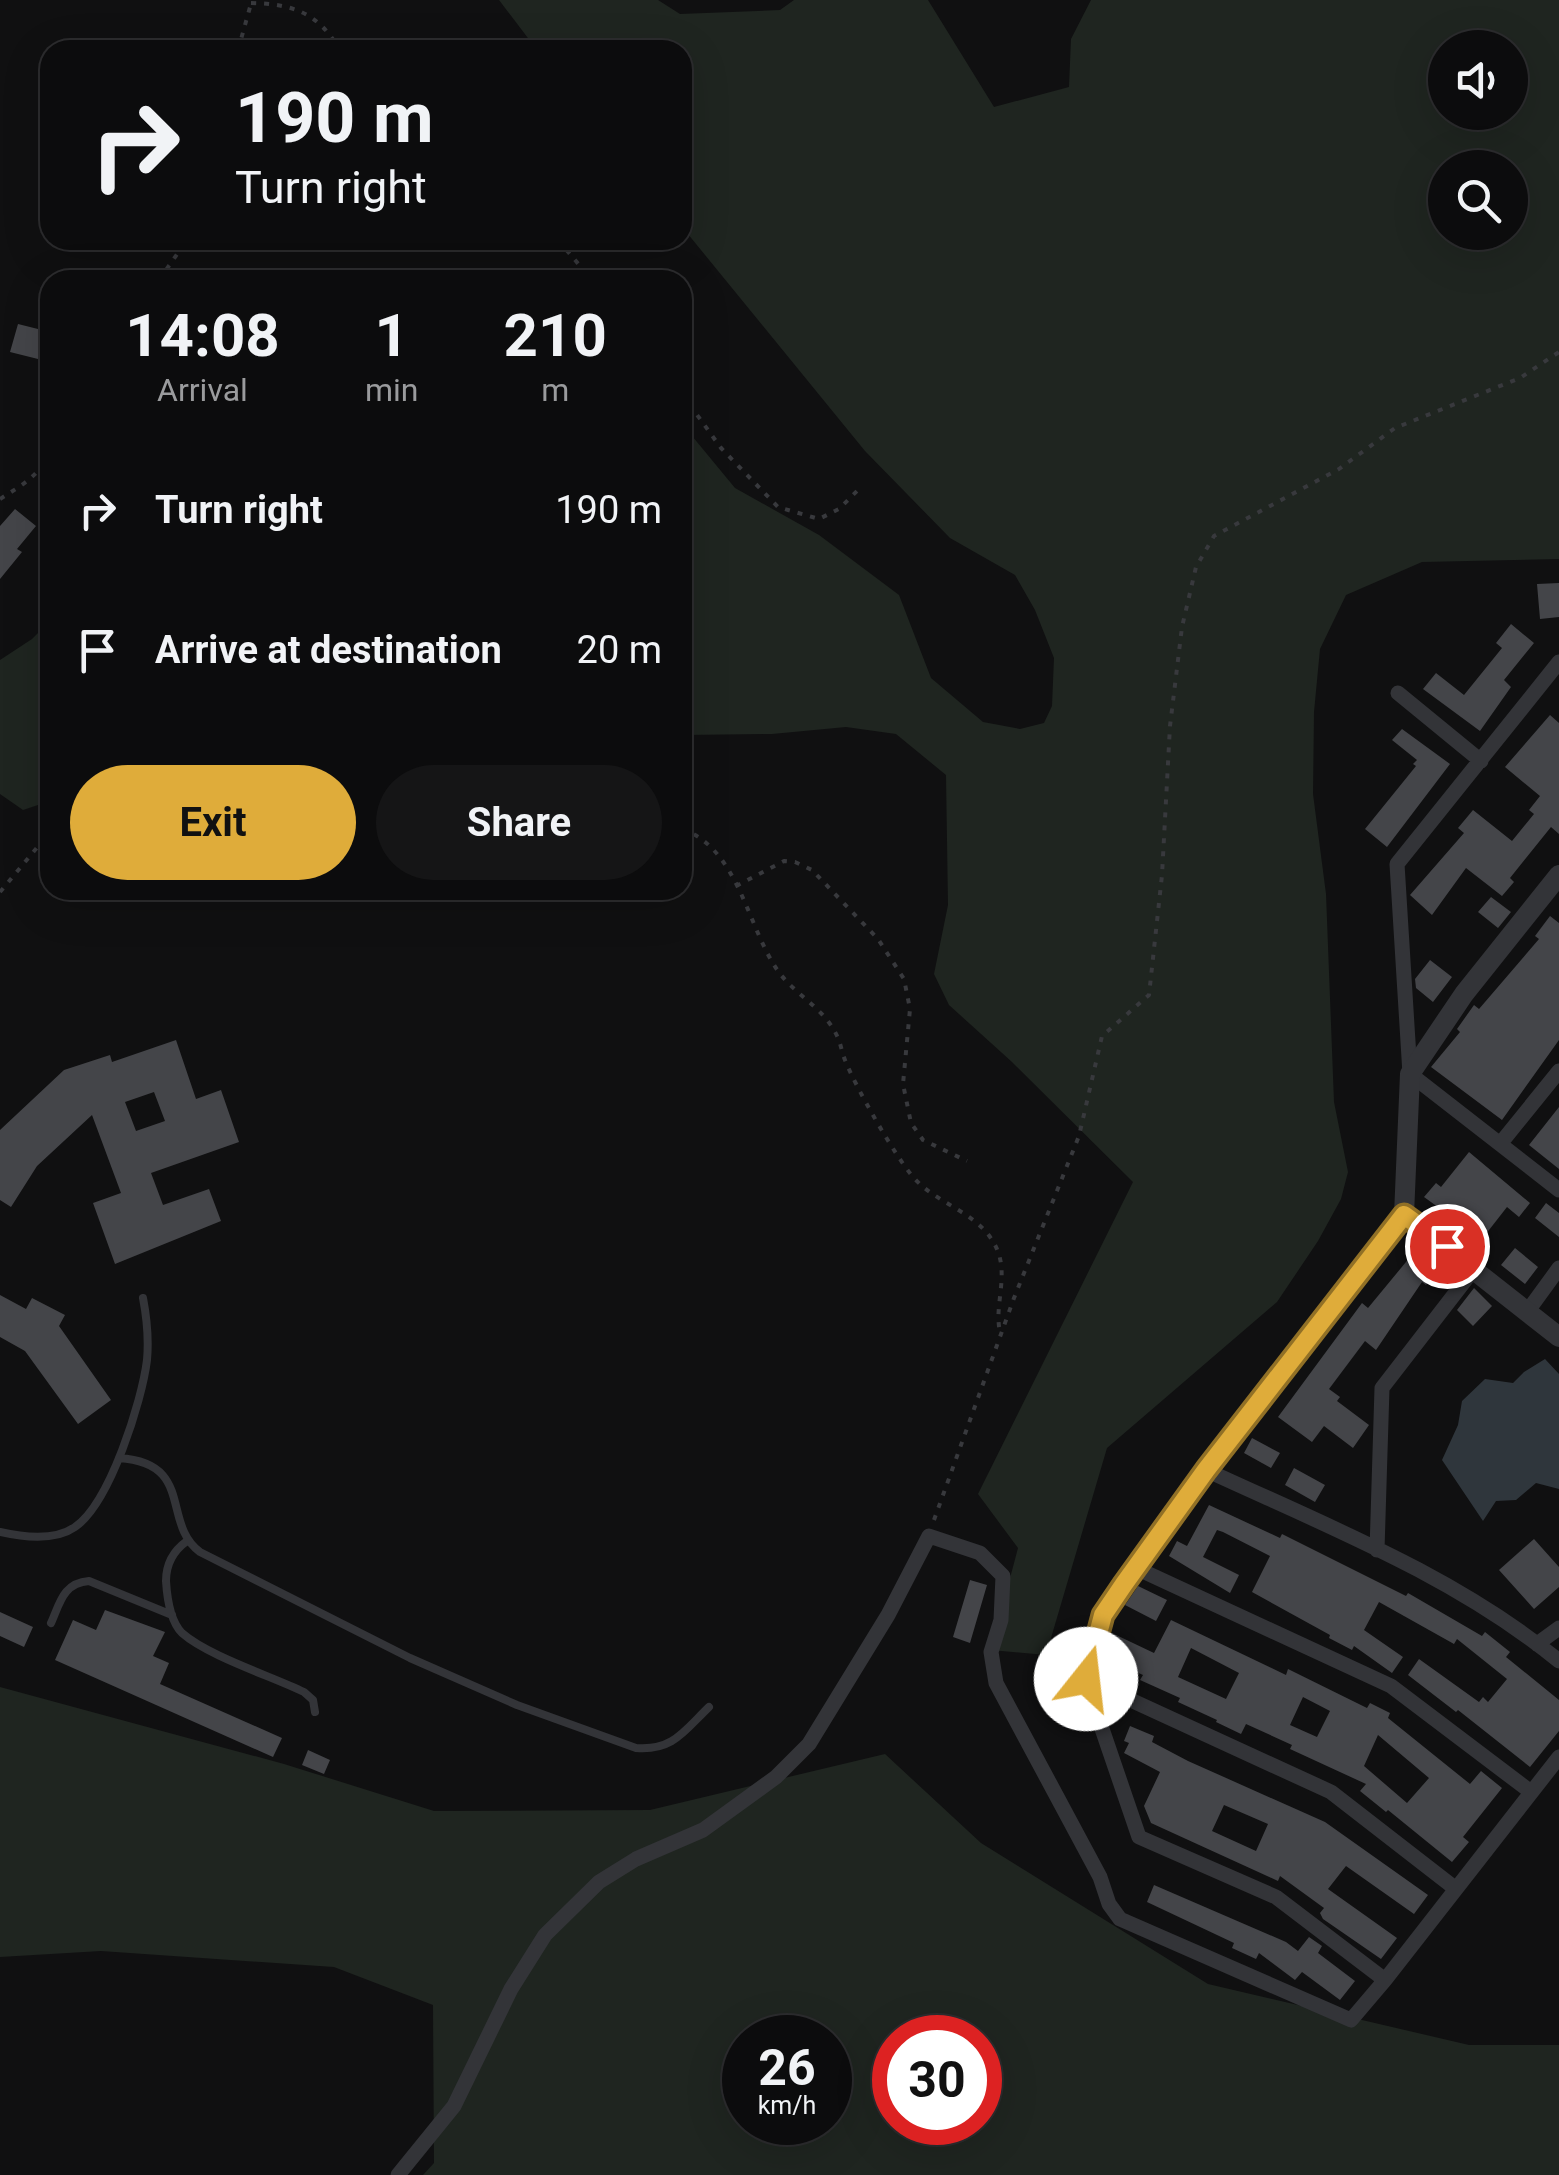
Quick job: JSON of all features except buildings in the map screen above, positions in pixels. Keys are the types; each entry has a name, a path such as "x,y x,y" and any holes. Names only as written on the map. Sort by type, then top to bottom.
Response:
{"street":[{"path":"1386,1980 1276,1898 1139,1837 1086,1679 1103,1615 1206,1470 1404,1215 1410,1074 1397,864 1559,662"},
{"path":"1398,693 1481,760"},
{"path":"1410,1074 1464,994 1559,875"},
{"path":"1500,1144 1559,1071"},
{"path":"1410,1074 1559,1190"},
{"path":"1404,1215 1559,1338"},
{"path":"1527,1312 1559,1268"},
{"path":"1377,1550 1382,1388 1474,1269"},
{"path":"1206,1470 1484,1605 1559,1661"},
{"path":"398,2175 454,2106 510,1990 545,1935 599,1882 636,1859 704,1830 776,1777 809,1744 888,1616 929,1536 980,1553 1003,1576 1004,1597 992,1652 996,1683 1120,1919 1351,2020 1559,1757"},
{"path":"1136,1568 1390,1686 1532,1792"},
{"path":"1538,1644 1559,1628"},
{"path":"1086,1679 1331,1792 1456,1889"}],"lane":[{"path":"0,1532 52,1536 74,1529 94,1509 135,1416 148,1335 143,1298"},
{"path":"119,1458 147,1462 160,1473 176,1496 187,1541 200,1552 410,1658 517,1704 636,1748 667,1746 709,1707"},
{"path":"187,1541 166,1569 166,1593 179,1631 200,1645 304,1692 313,1700 314,1712"},
{"path":"51,1623 62,1595 76,1582 123,1593 172,1615"}],"path":[{"path":"241,40 252,2 302,11 327,28 334,40"},
{"path":"566,250 584,270"},
{"path":"929,1536 1001,1335 1079,1136 1102,1036 1149,995 1162,875 1172,710 1182,626 1196,567 1214,536 1339,469 1395,428 1520,378 1559,352"},
{"path":"692,408 721,448 778,507 820,519 839,509 862,486"},
{"path":"0,500 32,480 40,469"},
{"path":"692,833 703,838 736,886 776,969 816,1006 838,1038 845,1062 906,1167 928,1191 983,1228 997,1248 1002,1286 998,1328 1001,1335"},
{"path":"0,892 40,844"},
{"path":"736,886 784,862 795,862 812,870 878,940 904,979 910,1009 903,1084 911,1123 923,1140 967,1161"}],"shaded area":[{"path":"499,0 658,0 680,14 780,10 794,0 928,0 994,107 1069,87 1071,39 1091,0 1559,0 1559,559 1422,562 1346,595 1320,649 1313,794 1326,894 1334,1102 1348,1172 1341,1199 1277,1302 1107,1448 1046,1655 991,1650 1018,1548 978,1494 1133,1182 949,1005 934,974 948,905 946,775 896,734 846,727 772,734 692,735 692,436 735,488 819,535 899,595 931,678 983,722 1020,729 1044,723 1052,706 1054,658 1035,610 1015,575 950,538 865,451 692,239 692,40 529,40"},
{"path":"40,631 40,804 23,810 0,794 0,660"},
{"path":"1545,1359 1559,1374 1559,1489 1536,1483 1516,1500 1496,1501 1483,1521 1442,1460 1458,1425 1462,1401 1485,1379 1513,1383"},
{"path":"0,1687 284,1764 434,1811 650,1810 885,1754 981,1843 1208,1984 1469,2045 1559,2045 1559,2175 423,2175 434,2163 433,2005 334,1967 101,1951 0,1957"}],"route":[{"path":"1086,1679 1103,1615 1124,1584 1206,1470 1404,1215 1447,1246"}]}
